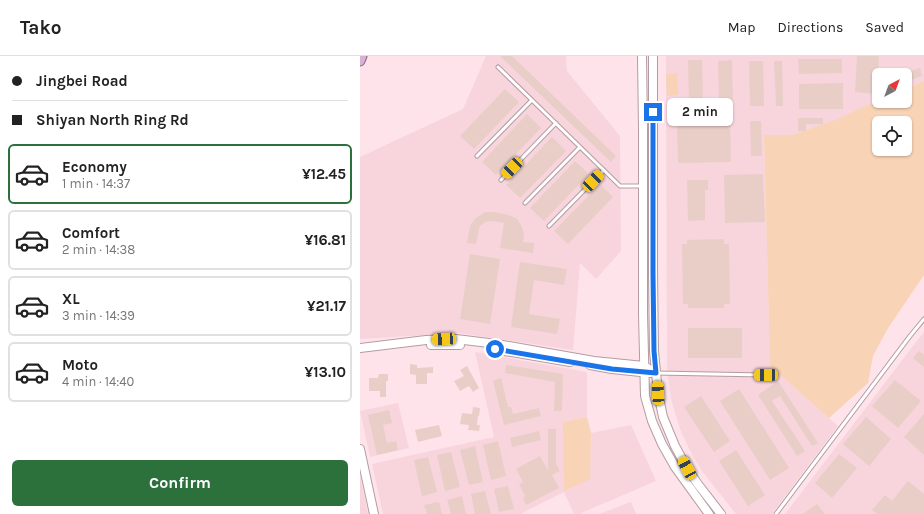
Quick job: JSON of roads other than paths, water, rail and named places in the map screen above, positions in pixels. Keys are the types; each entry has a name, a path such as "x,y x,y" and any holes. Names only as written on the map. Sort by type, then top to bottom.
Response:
{"main road":[{"path":"360,62 362,56"},
{"path":"642,56 643,314 645,396 652,421 662,444 675,467 709,514"},
{"path":"653,56 654,351 658,393 668,432 687,468 721,514"},
{"path":"360,348 426,340 456,339 497,344 644,369 656,373"},
{"path":"360,352 428,345 474,346 612,369 644,369"},
{"path":"360,449 374,514"}],"lane":[{"path":"498,67 620,186 643,186"},
{"path":"477,156 532,100"},
{"path":"501,180 556,123"},
{"path":"525,203 580,147"},
{"path":"549,226 604,170"},
{"path":"776,514 924,319"},
{"path":"656,373 766,375"}]}
